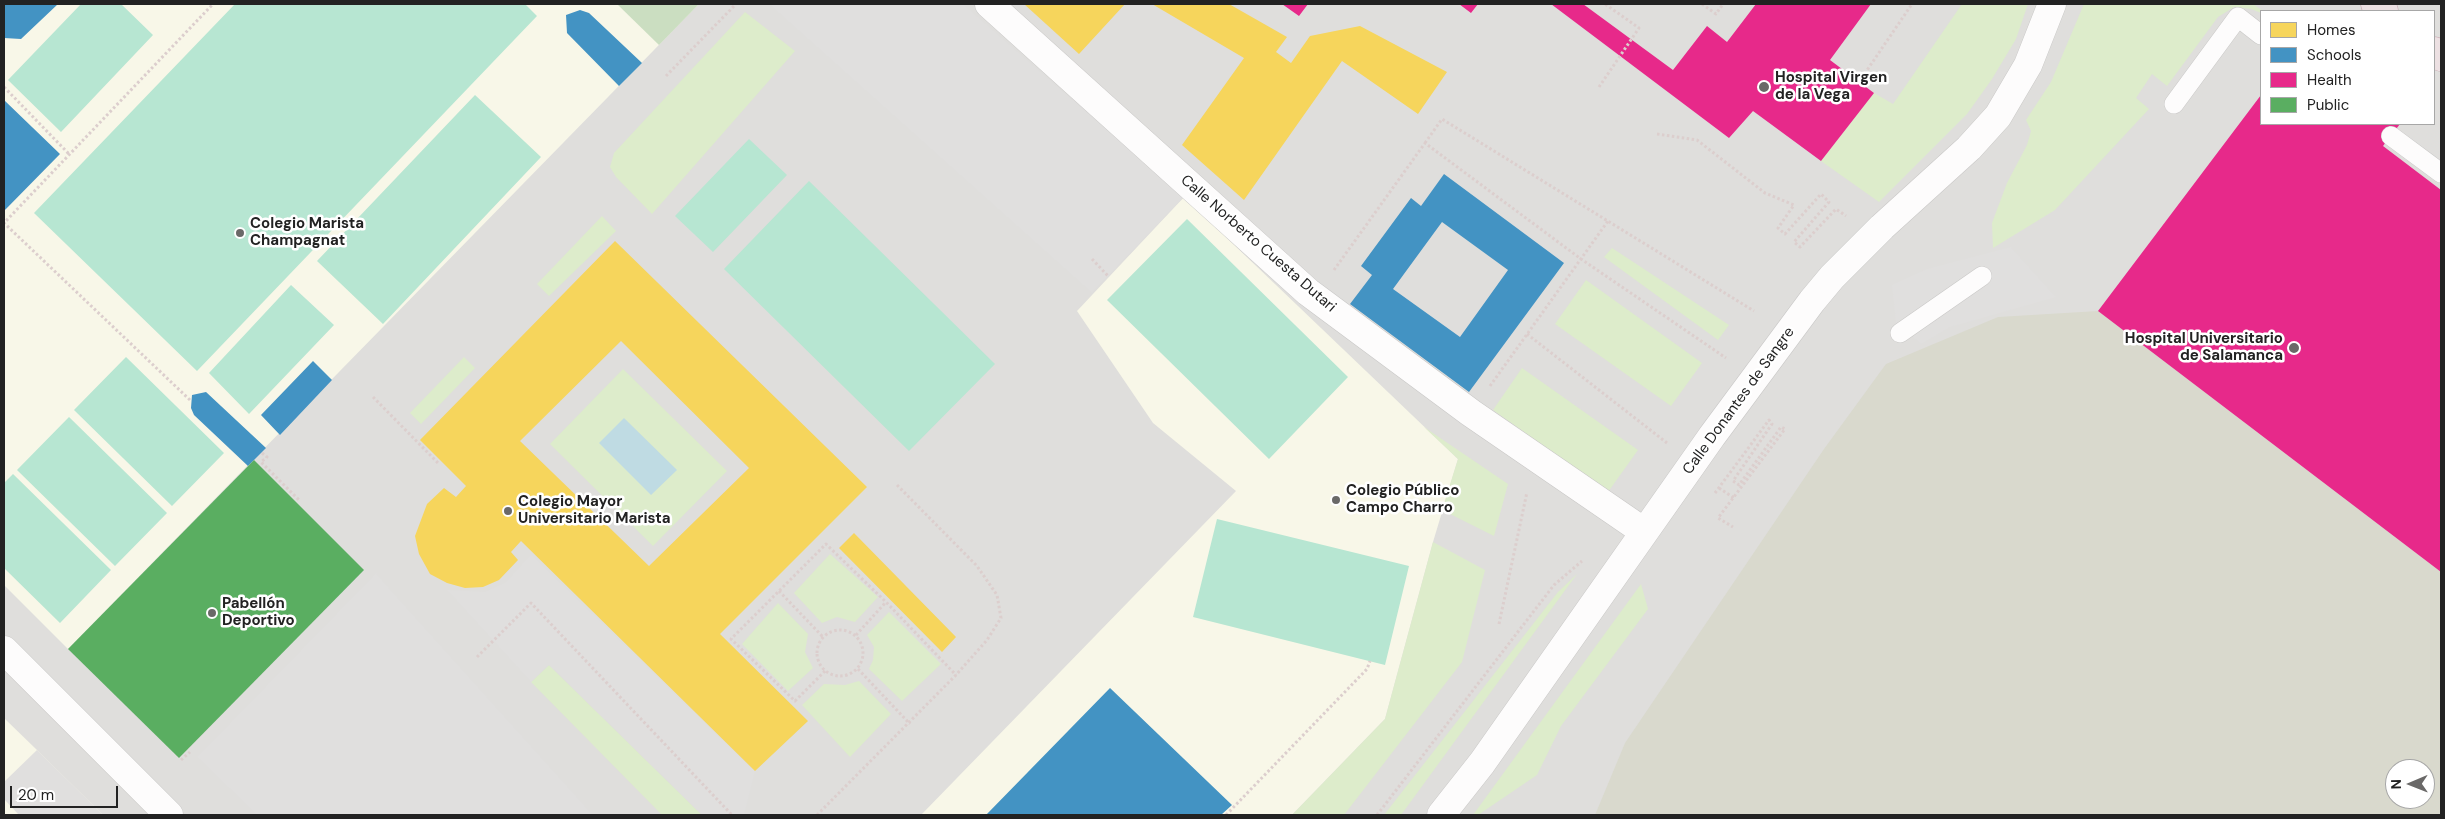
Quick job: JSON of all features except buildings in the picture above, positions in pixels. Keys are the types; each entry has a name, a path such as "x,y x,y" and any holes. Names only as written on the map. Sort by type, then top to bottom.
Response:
{"street":[{"name":"Calle Norberto Cuesta Dutari","path":"990,4 1315,297 1471,413 1643,532"},
{"name":"Calle Donantes de Sangre","path":"1441,815 1482,763 1643,532 1806,309 1832,277 1882,227 1969,148 1998,116 2028,65 2052,4"},
{"path":"4,650 169,815"}],"lane":[{"path":"2174,104 2238,17 2260,35"},
{"path":"2391,136 2441,174"},
{"path":"1900,333 1982,276"}],"path":[{"path":"190,400 4,223 213,4"},
{"path":"666,76 736,4"},
{"path":"1599,87 1639,28 1605,4"},
{"path":"1702,4 1716,14 1723,4"},
{"path":"1859,82 1912,4"},
{"path":"4,87 69,154"},
{"path":"1315,297 1442,119 1754,311"},
{"path":"1657,134 1698,140 1765,193 1794,205 1778,228 1785,234 1820,194 1829,202 1794,242 1800,248 1836,209 1849,218"},
{"path":"1425,143 1581,259 1726,358"},
{"path":"1471,413 1608,221"},
{"path":"1092,259 1109,277"},
{"path":"1527,334 1673,448"},
{"path":"373,397 439,464"},
{"path":"1733,527 1718,518 1734,498 1784,429 1781,426 1739,485 1733,481 1772,424 1769,420 1719,488 1734,498"},
{"path":"262,453 267,457 261,462 299,500"},
{"path":"1500,624 1535,457"},
{"path":"817,815 910,724 956,675 988,640 1001,618 997,595 977,566 896,484"},
{"path":"825,670 795,701 731,639 826,544 886,602 956,675"},
{"path":"779,591 823,636"},
{"path":"856,635 886,602"},
{"path":"477,657 531,603 732,815"},
{"path":"837,629 849,631 856,635 863,646 864,653 858,669 846,676 835,676 825,670 818,662 817,654 817,648 823,636 837,629"},
{"path":"1226,815 1367,669 1370,662"},
{"path":"858,669 910,724"},
{"path":"181,760 190,752"}],"shaded area":[{"path":"4,4 2441,4 2441,815 4,815"},
{"name":"Colegio Marista Champagnat","path":"4,4 699,4 68,649 4,585"},
{"path":"769,4 963,4 1184,197 1092,293"},
{"name":"Colegio Público Campo Charro","path":"1184,197 1458,459 1433,542 1385,719 1292,815 921,815 1236,491 1153,423 1077,311"},
{"path":"2011,247 2056,297 1950,327 1921,344 1896,323 1892,285 1927,269"},
{"path":"2098,311 2441,572 2441,815 1595,815 1625,743 1824,449 1886,364 1998,317"},
{"path":"531,554 755,771 744,815 702,815 549,665 531,682 447,590 485,592 505,583"},
{"path":"376,573 593,815 257,815 197,757"},
{"path":"4,718 37,750 103,815 4,815"},
{"path":"37,750 103,815 19,815 4,799 4,782"}],"green space":[{"path":"81,4 121,4 153,35 61,132 8,80"},
{"path":"235,4 525,4 537,16 197,371 34,213"},
{"path":"617,4 699,4 659,45"},
{"path":"1962,4 2028,4 2016,39 1992,79 1967,114 1879,202 1821,161 1874,93 1893,104"},
{"path":"2084,4 2253,4 2262,10 2260,13 2251,9 2234,7 2218,17 2167,86 2152,74 2136,98 2149,109 2055,210 1993,248 1992,223 2007,183 2027,145 2031,131 2026,120 2051,82"},
{"path":"745,12 795,51 652,214 616,177 610,167 614,153"},
{"path":"475,95 541,157 383,324 317,261"},
{"path":"749,139 787,175 713,252 675,216"},
{"path":"809,181 995,364 909,451 724,269"},
{"path":"602,216 616,231 549,296 537,284"},
{"path":"1187,219 1348,377 1269,459 1107,300"},
{"path":"1612,248 1729,325 1718,340 1604,257"},
{"path":"1586,280 1702,363 1671,406 1555,324"},
{"path":"291,285 334,325 249,414 209,373"},
{"path":"126,357 224,453 172,506 74,410"},
{"path":"464,357 475,368 421,424 410,413"},
{"path":"1522,368 1638,450 1608,492 1493,410"},
{"path":"623,369 727,471 653,546 550,444"},
{"path":"69,417 167,513 115,566 17,470"},
{"path":"1424,427 1508,484 1494,536 1442,510 1458,459"},
{"path":"13,474 111,570 60,623 4,568 4,483"},
{"path":"1217,519 1409,566 1385,665 1193,617"},
{"path":"1433,542 1485,570 1462,662 1344,815 1292,815 1385,719"},
{"path":"830,554 878,597 855,622 837,617 822,623 794,593"},
{"path":"1577,574 1401,815 1384,815 1558,592"},
{"path":"1641,584 1648,609 1561,726 1537,775 1478,815 1473,815"},
{"path":"778,603 808,634 805,652 813,668 788,691 742,644"},
{"path":"889,612 941,664 902,701 869,669 873,660 874,647 867,635"},
{"path":"549,665 702,815 662,815 531,682"},
{"path":"859,681 891,714 850,757 802,705 824,684 845,685"}],"water":[{"path":"624,418 677,470 651,495 599,443"}],"place":[{"name":"Hospital Virgen de la Vega","path":"1764,87"},
{"name":"Colegio Marista Champagnat","path":"240,233"},
{"name":"Hospital Universitario de Salamanca","path":"2294,348"},
{"name":"Colegio Público Campo Charro","path":"1336,500"},
{"name":"Colegio Mayor Universitario Marista","path":"508,511"},
{"name":"Pabellón Deportivo","path":"212,613"}]}
